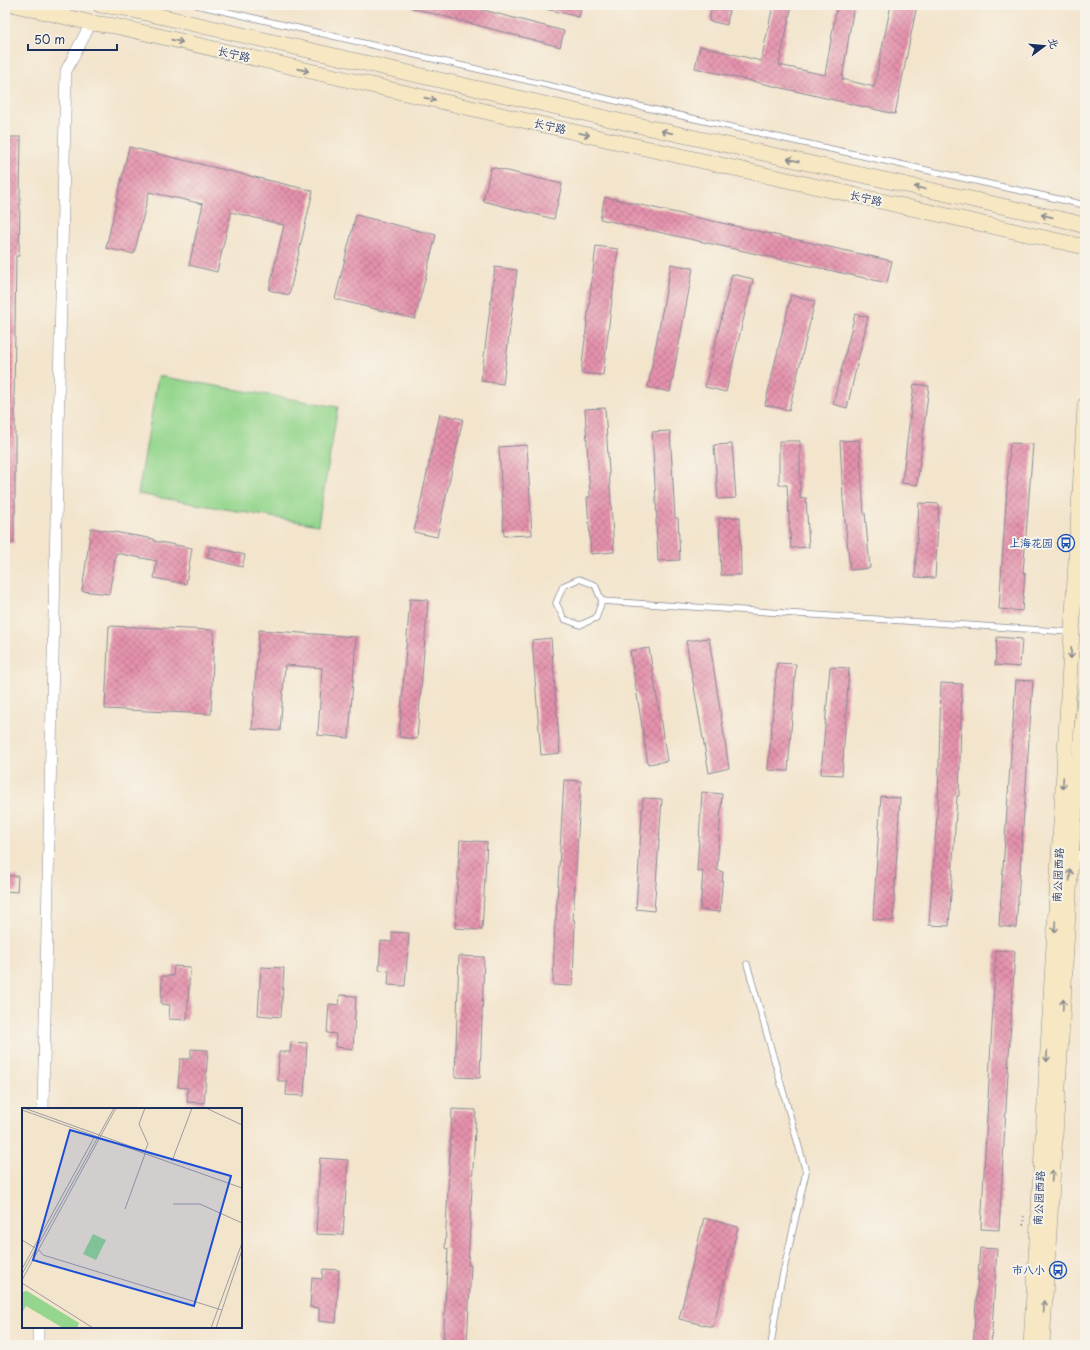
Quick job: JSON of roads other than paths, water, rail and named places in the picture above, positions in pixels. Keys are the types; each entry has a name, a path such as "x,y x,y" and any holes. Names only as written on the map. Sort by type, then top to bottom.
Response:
{"main road":[{"name":"长宁路","path":"16,5 92,23 115,26 613,141 1085,247"},
{"name":"长宁路","path":"100,5 132,10 610,119 1069,221 1085,226"},
{"name":"南公园西路","path":"1031,1345 1085,405"},
{"name":"南公园西路","path":"1042,1345 1062,1021 1078,857 1085,694"}],"street":[{"path":"43,1108 66,71 92,23"},
{"path":"38,1328 38,1345"}],"lane":[{"path":"197,5 691,118 1085,205"},
{"path":"579,579 595,585 602,601 596,618 580,625 564,619 556,603 563,586 579,579"},
{"path":"602,601 1073,632"},
{"path":"747,964 806,1172 779,1291 771,1345"}],"place":[{"name":"上海花园","path":"1066,543"},
{"name":"市八小","path":"1058,1270"}]}
